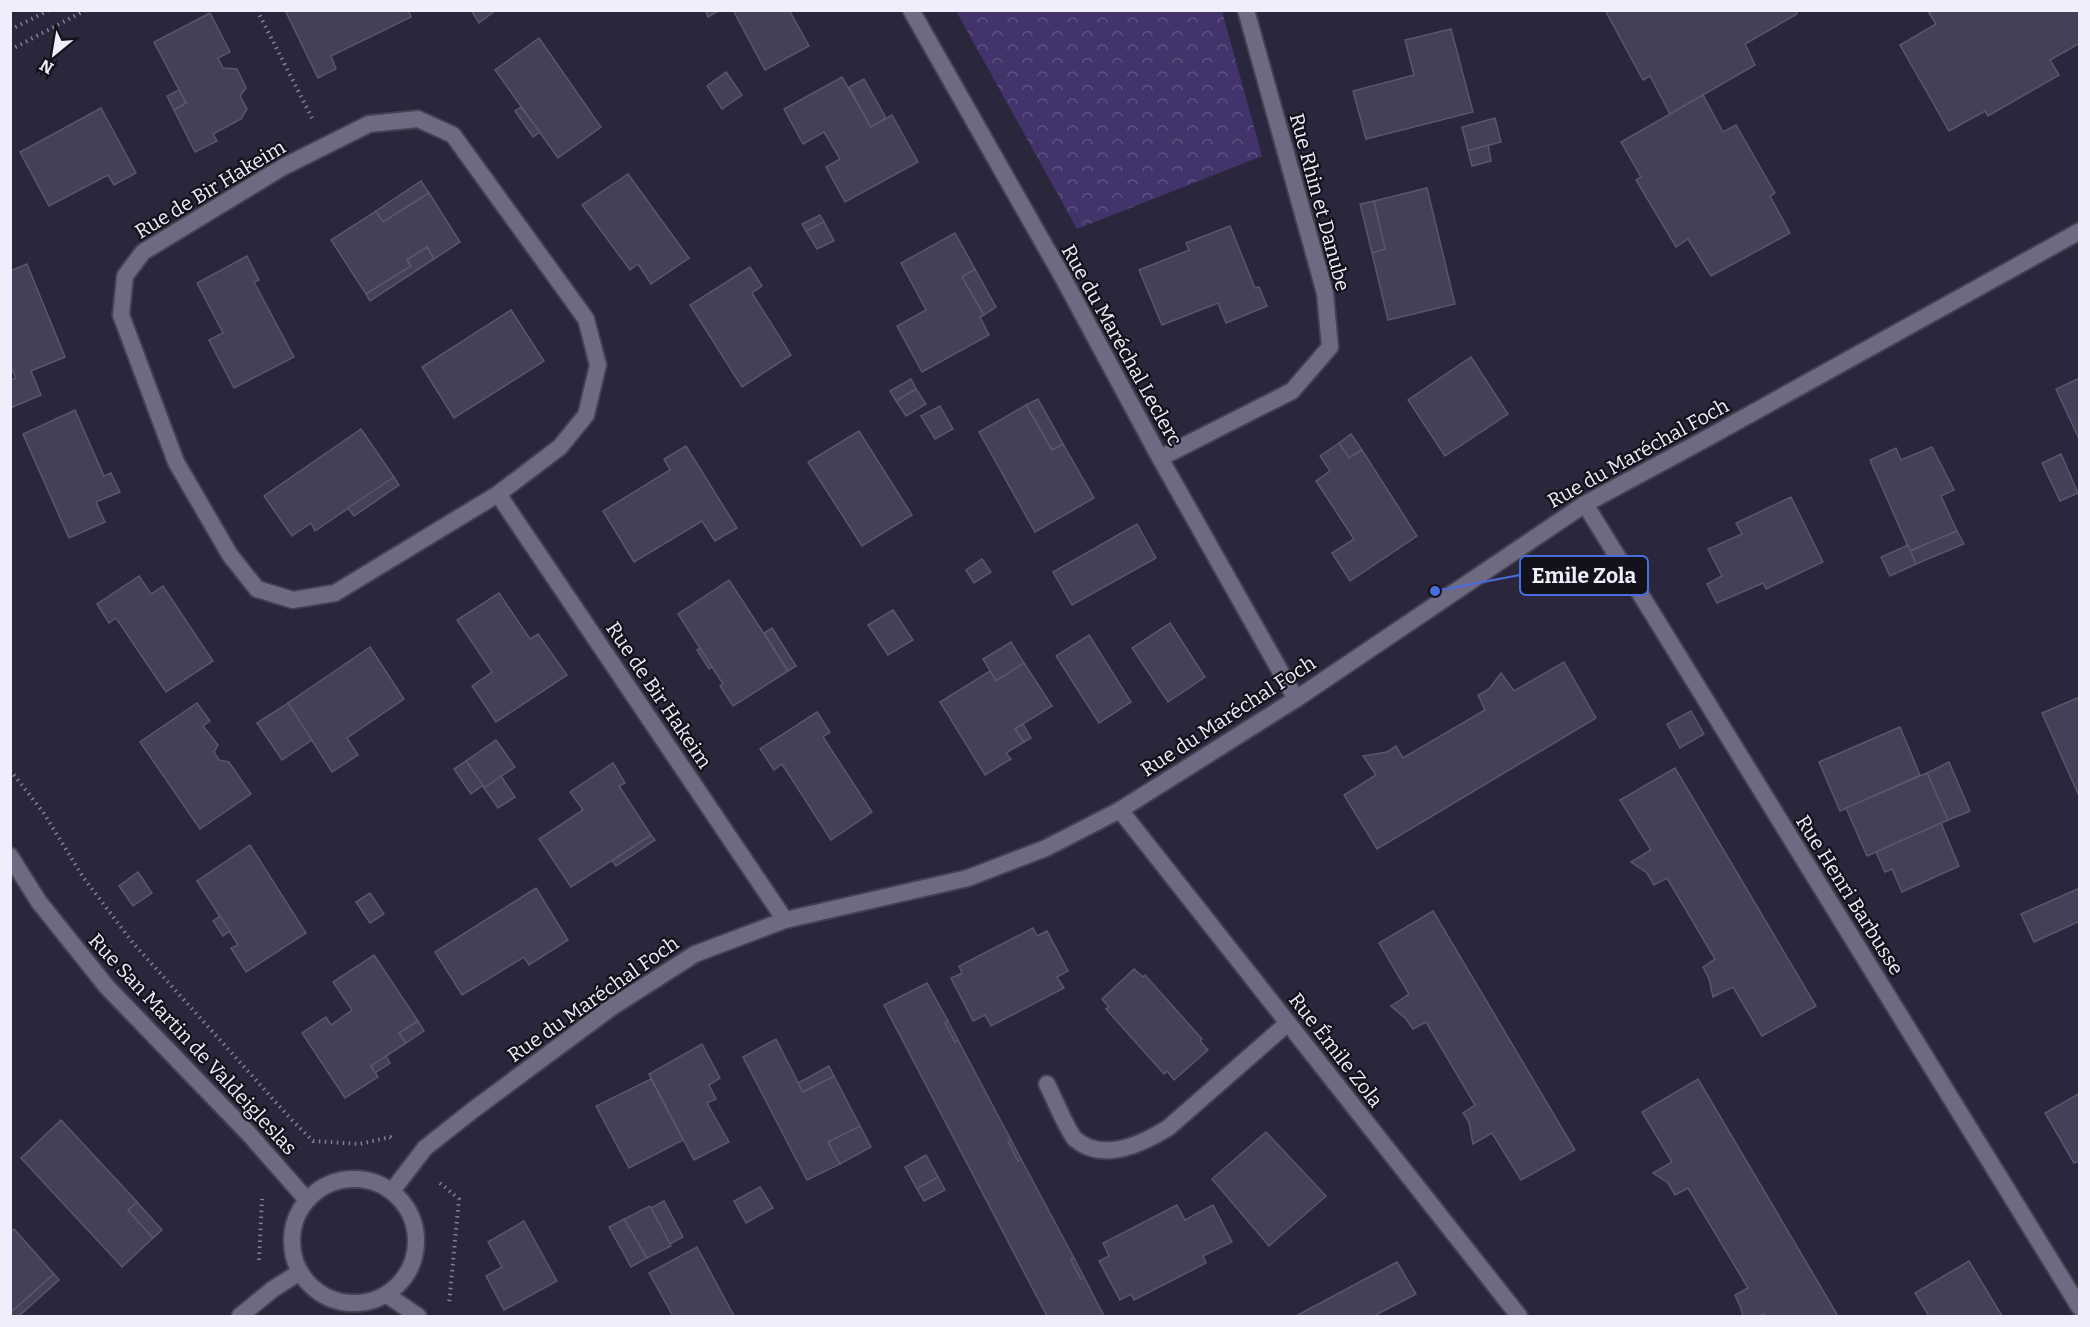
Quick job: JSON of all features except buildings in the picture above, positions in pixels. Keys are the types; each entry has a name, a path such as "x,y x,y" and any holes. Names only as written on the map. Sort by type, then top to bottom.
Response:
{"street":[{"name":"Rue du Maréchal Leclerc","path":"911,10 1062,276 1160,458 1296,699"},
{"name":"Rue Rhin et Danube","path":"1160,458 1292,391 1330,347 1325,293 1246,10"},
{"name":"Rue de Bir Hakeim","path":"418,119 453,135 586,319 598,365 586,414 560,447 498,494 335,593 294,600 257,589 230,555 176,462 121,315 125,276 143,252 283,167 369,124 418,119"},
{"name":"Rue du Maréchal Foch","path":"392,1191 425,1148 612,1007 695,954 785,920 968,878 1046,848 1120,810 1296,699 1585,504 2079,231"},
{"name":"Rue de Bir Hakeim","path":"498,494 785,920"},
{"name":"Rue Henri Barbusse","path":"1585,504 2079,1308"},
{"name":"Rue Émile Zola","path":"1120,810 1519,1317"},
{"name":"Rue San Martin de Valdeigleslas","path":"10,856 39,902 106,987 249,1134 307,1200"},
{"path":"1047,1084 1075,1138 1096,1149 1120,1149 1148,1140 1168,1128 1288,1023"},
{"path":"357,1178 375,1182 392,1191 406,1206 415,1224 417,1244 413,1264 402,1281 387,1295 368,1302 348,1303 329,1298 312,1288 300,1272 292,1254 292,1234 297,1216 307,1200 321,1188 338,1181 357,1178"},
{"path":"240,1317 273,1289 300,1272"},
{"path":"387,1295 418,1317"}],"path":[{"path":"10,30 50,10"},
{"path":"10,50 86,10"},
{"path":"257,10 326,145"},
{"path":"10,770 43,812 83,877 133,943 289,1117 314,1141"},
{"path":"443,1185 459,1199 449,1305 443,1311"}],"green space":[{"path":"956,11 1222,11 1262,156 1077,229"}],"place":[{"name":"Emile Zola","path":"1435,591"}]}
